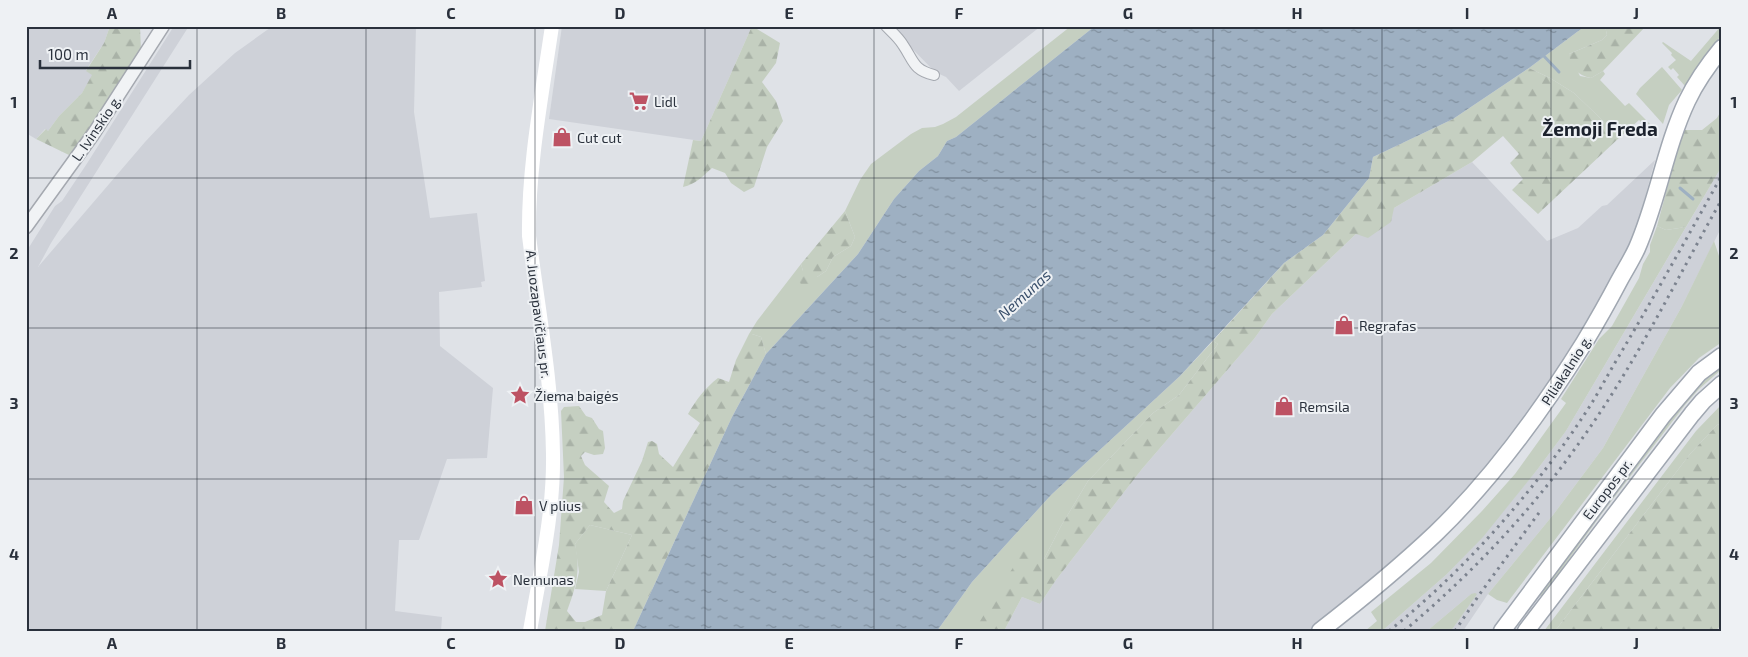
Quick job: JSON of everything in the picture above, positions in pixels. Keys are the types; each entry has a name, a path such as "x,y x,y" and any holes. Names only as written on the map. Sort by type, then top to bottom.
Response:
{"main road":[{"name":"A. Juozapavičiaus pr.","path":"530,631 548,533 553,456 550,401 529,236 530,187 552,26"},
{"name":"Piliakalnio g.","path":"1320,631 1404,563 1450,519 1511,450 1561,380 1596,324 1636,249 1649,218 1672,139 1686,103 1706,68 1722,48"},
{"name":"Europos pr.","path":"1502,631 1668,409 1699,373 1722,356"},
{"name":"Europos pr.","path":"1526,631 1687,420 1703,401 1722,384"}],"street":[{"name":"L. Ivinskio g.","path":"26,227 94,132 163,26"},
{"path":"886,26 902,43 913,62 922,72 934,76"}],"shaded area":[{"path":"26,26 110,26 104,43 86,70 93,75 82,93 59,116 48,131 45,129 36,139 26,133"},
{"path":"174,26 189,26 51,243 38,267 145,142 189,95 235,53 267,30 274,26 416,26 414,112 430,218 477,213 485,281 481,282 482,287 439,292 440,346 493,388 487,458 447,459 419,540 399,540 395,611 442,617 441,631 26,631 26,252 55,206 62,201 86,165"},
{"path":"562,26 752,26 701,141 549,119"},
{"path":"890,26 1041,26 959,91 946,77 935,72"},
{"path":"1655,160 1635,235 1607,290 1552,379 1494,465 1443,520 1308,631 1004,631 1022,597 1040,604 1056,580 1142,469 1254,339 1272,314 1356,234 1394,208 1472,162 1547,241 1578,228 1602,206 1607,205"},
{"path":"1722,166 1722,226 1682,306 1603,448 1553,515 1488,594 1463,631 1451,631 1476,594 1471,594 1427,631 1382,631 1447,574 1482,537 1566,431"}],"green space":[{"path":"110,26 140,26 141,51 71,156 36,139 46,129 48,131 59,116 82,93 92,75 86,71 104,43"},
{"path":"752,26 780,43 776,63 762,82 776,101 783,121 767,147 754,187 744,192 731,183 725,173 712,168 695,182 683,187 693,140 701,141"},
{"path":"1071,26 1095,26 956,137 947,141 938,156 919,171 894,199 858,254 766,354 761,337 749,334 801,264 803,271 817,277 826,271 833,257 851,246 855,237 845,211 860,180 871,164 911,134 922,128 943,124 956,117"},
{"path":"1585,26 1605,26 1607,35 1602,40 1569,54 1580,76 1591,78 1603,71 1605,74 1600,80 1625,106 1629,103 1656,130 1652,133 1639,120 1620,137 1574,93 1529,68"},
{"path":"1605,26 1646,26 1603,71 1591,78 1578,73 1571,63 1569,54 1602,40 1607,35"},
{"path":"1721,26 1722,34 1685,86 1677,77 1679,75 1673,68 1671,70 1668,67 1676,60 1662,43 1691,61"},
{"path":"1662,67 1682,90 1669,105 1663,124 1636,94"},
{"path":"1529,68 1574,93 1620,137 1538,214 1512,190 1523,179 1510,163 1519,154 1503,136 1472,162 1394,208 1391,222 1368,238 1356,234 1272,314 1254,339 1142,469 1056,580 1040,604 1022,597 1004,631 974,631 1023,551 1044,559 1088,481 1153,413 1179,395 1218,344 1213,341 1284,263 1323,235 1369,178 1373,157 1453,119"},
{"path":"1722,109 1722,166 1686,227 1666,230 1657,226 1683,130 1702,130 1717,118"},
{"path":"845,211 855,237 851,246 833,257 826,271 817,277 812,285 802,286 799,281 803,271 801,264"},
{"path":"1657,226 1666,230 1686,227 1566,431 1483,537 1447,574 1382,631 1365,631 1377,621 1371,612 1431,563 1515,474 1566,403 1561,399 1599,339 1612,326 1639,278 1643,264 1650,252 1650,245"},
{"path":"1714,241 1722,265 1722,342 1699,358 1670,388 1507,603 1497,600 1488,594 1553,515 1603,448 1682,306"},
{"path":"749,334 761,337 766,354 732,417 633,631 545,631 559,545 564,477 561,411 564,407 579,406 586,416 592,418 599,429 603,431 605,448 603,454 594,455 585,452 581,456 585,465 609,486 604,502 614,513 622,509 623,501 642,461 648,442 652,441 657,444 659,454 673,467 700,423 688,414 701,394 718,378 729,382 736,360","holes":["590,525 632,535 606,591 602,615 585,622 576,622 567,611 577,578 578,562 575,544"]},
{"path":"1213,341 1218,344 1179,395 1153,413 1088,481 1044,559 974,631 937,631 972,582 1051,495 1180,376"},
{"path":"1722,365 1722,369 1699,389 1685,405 1603,512 1543,595 1539,595 1643,453 1690,396"},
{"path":"1722,404 1722,423 1717,425 1690,454 1555,631 1544,631 1696,431"},
{"path":"1722,423 1722,555 1719,558 1719,627 1716,631 1555,631 1690,454 1717,425"},
{"path":"590,525 632,535 606,591 575,589 579,572 575,544"},
{"path":"1471,594 1477,594 1451,631 1427,631"}],"water":[{"path":"1095,26 1585,26 1529,68 1453,119 1373,157 1369,178 1323,235 1284,263 1180,376 1051,495 972,582 937,631 633,631 732,417 766,354 858,254 894,199 919,171 938,156 947,141 956,137"}],"waterway":[{"path":"1542,54 1559,72"},
{"path":"1680,188 1693,199"}],"railway":[{"path":"1389,631 1445,582 1472,555 1522,499 1567,440 1596,396 1722,175"},
{"path":"1404,631 1498,543 1560,469 1618,384 1722,199"},
{"path":"1455,631 1541,510"}],"place":[{"name":"Lidl","path":"639,101"},
{"name":"Cut cut","path":"562,137"},
{"name":"Regrafas","path":"1344,325"},
{"name":"Žiema baigės","path":"520,395"},
{"name":"Remsila","path":"1284,406"},
{"name":"V plius","path":"524,505"},
{"name":"Nemunas","path":"498,579"}],"district":[{"name":"Žemoji Freda","path":"1600,128"}]}
